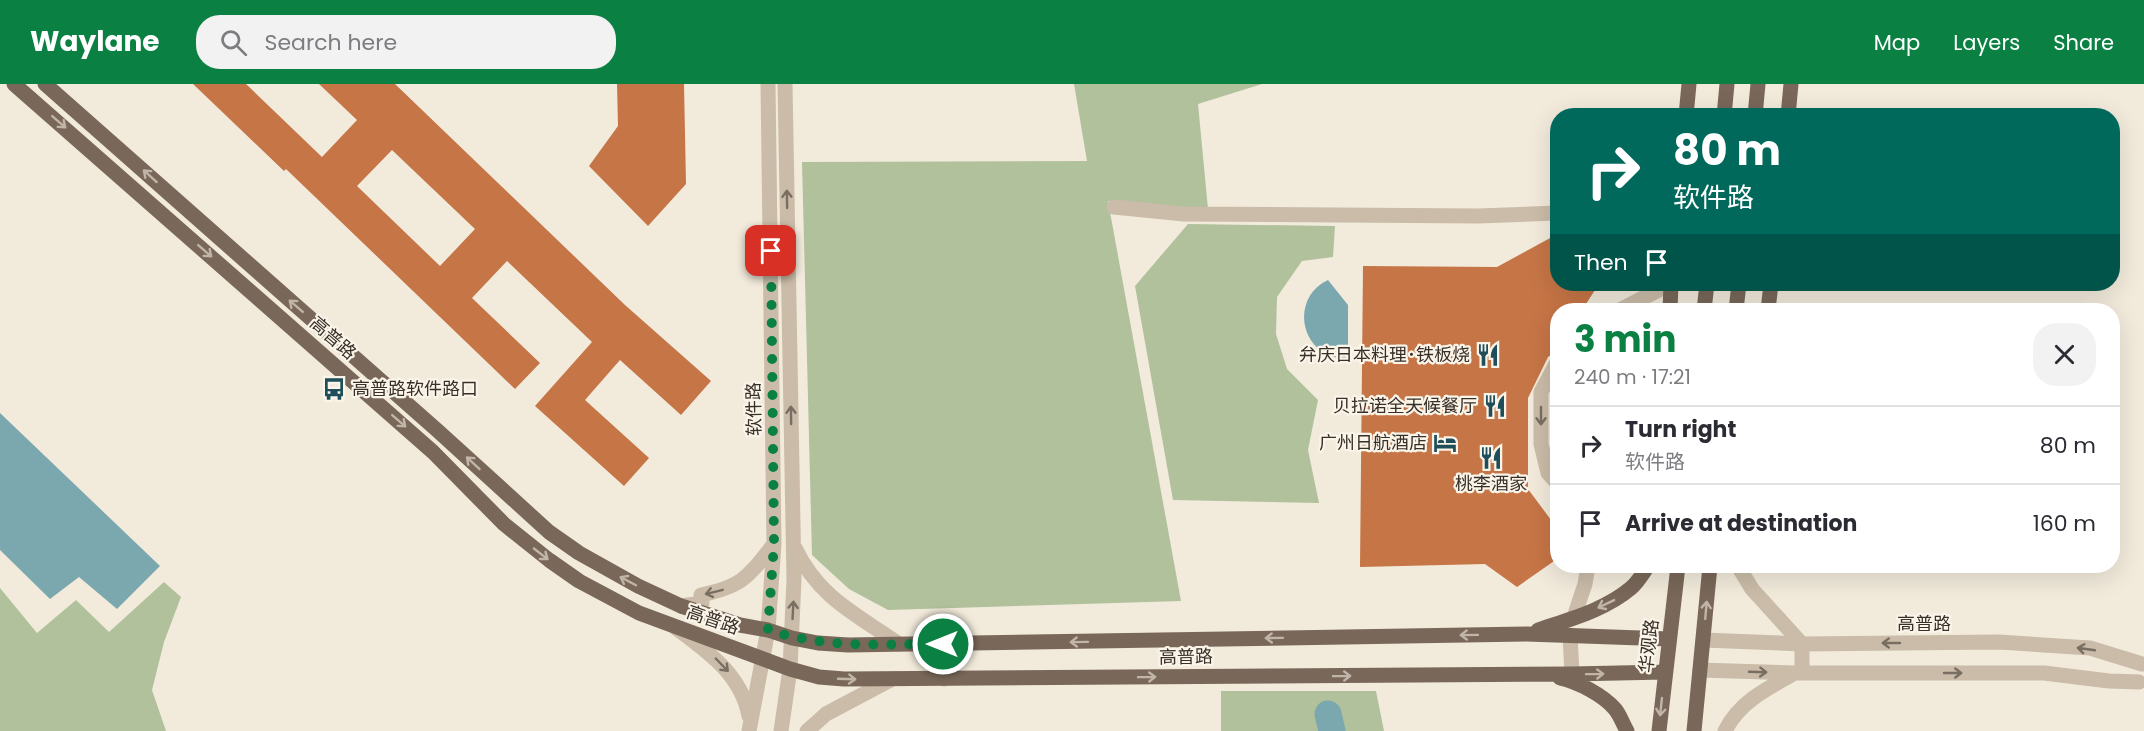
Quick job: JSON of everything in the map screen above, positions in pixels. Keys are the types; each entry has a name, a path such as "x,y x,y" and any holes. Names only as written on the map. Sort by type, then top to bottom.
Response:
{"main road":[{"name":"高普路","path":"45,84 549,532 608,570 681,606 740,625 768,630 792,638 848,645 1527,634 1669,639"},
{"path":"1687,108 1689,84"},
{"path":"1725,108 1727,84"},
{"path":"1756,108 1758,84"},
{"path":"1789,108 1791,84"},
{"name":"高普路","path":"22,86 433,452 504,524 525,541 579,581 639,613 790,669 828,678 892,680 1665,672"},
{"path":"1527,634 1615,600 1633,586 1643,573"},
{"name":"华观路","path":"1659,731 1677,573"},
{"path":"1694,731 1709,573"},
{"path":"1536,674 1564,679 1590,690 1615,709 1627,731"}],"street":[{"name":"软件路","path":"749,727 768,630 774,544 768,84"},
{"name":"软件路","path":"781,731 790,669 794,545 785,84"},
{"path":"1114,207 1184,214 1478,216 1550,213"},
{"path":"1633,303 1657,291"},
{"path":"1550,375 1541,392 1540,423 1540,444 1550,475"},
{"path":"681,606 702,603 701,595 742,581 754,570 774,544"},
{"path":"794,545 808,573 833,599 899,644"},
{"path":"1574,617 1587,573"},
{"path":"1742,573 1752,589 1802,644 1799,673"},
{"path":"676,628 718,660 729,672 747,705 749,727"},
{"path":"1570,635 1572,674"},
{"name":"高普路","path":"1703,640 1802,644 1999,642 2090,648 2143,663"},
{"path":"943,644 944,679"},
{"path":"1700,670 1799,673 2044,673 2141,685 2143,663"},
{"path":"1725,731 1748,701 1799,673"},
{"path":"807,731 826,714 892,680"}],"green space":[{"path":"1074,84 1262,84 1198,104 1208,209 1108,201 1181,601 888,610 849,589 812,555 802,162 1087,161"},
{"path":"1188,224 1335,226 1333,257 1302,261 1277,297 1276,334 1287,369 1318,400 1308,450 1319,503 1173,500 1135,286"},
{"path":"164,582 181,597 164,642 152,690 166,731 0,731 0,588 37,633 76,600 109,632"},
{"path":"1221,691 1376,691 1384,731 1221,731"}],"water":[{"path":"1328,280 1348,305 1348,359 1330,356 1321,351 1307,334 1304,313 1306,303 1318,286"},
{"path":"0,413 160,566 117,609 79,577 50,599 0,550"}],"building":[{"path":"193,84 246,84 322,157 357,120 319,84 395,84 625,305 711,381 681,415 620,360 585,400 649,458 624,486 535,406 592,342 507,261 472,298 540,363 515,389 286,169 284,171","holes":["392,150 475,229 440,266 357,186"]},
{"path":"617,84 684,84 686,184 648,226 589,166 618,126"},
{"name":"广州日航酒店","path":"1550,238 1550,291 1594,291 1587,303 1550,303 1550,356 1528,398 1528,489 1550,519 1550,564 1517,587 1485,564 1360,567 1363,266 1497,267"}],"waterway":[{"path":"1328,714 1332,731"}],"place":[{"name":"弁庆日本料理･铁板烧","path":"1488,355"},
{"name":"高普路软件路口","path":"334,389"},
{"name":"贝拉诺全天候餐厅","path":"1495,406"},
{"name":"广州日航酒店","path":"1445,443"},
{"name":"桃李酒家","path":"1491,458"}],"route":[{"path":"771,251 774,544 768,630 818,643 943,644"}]}
